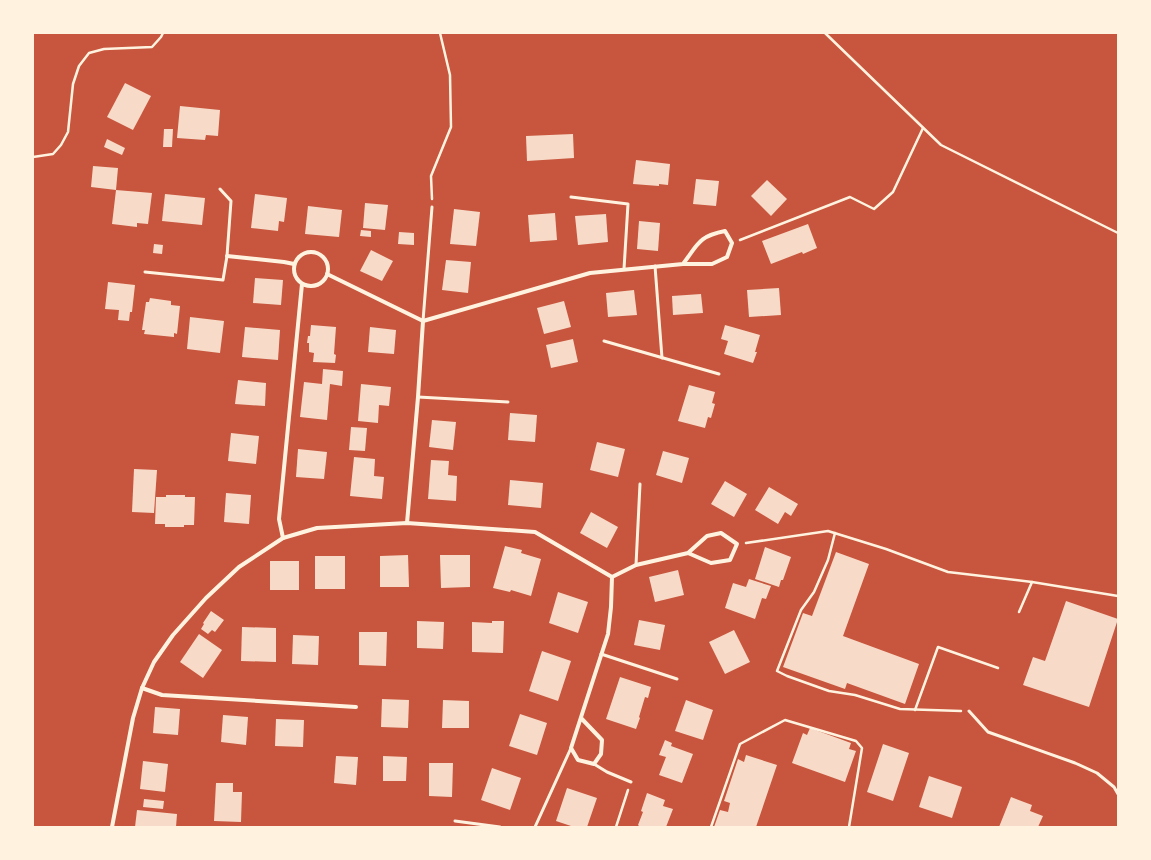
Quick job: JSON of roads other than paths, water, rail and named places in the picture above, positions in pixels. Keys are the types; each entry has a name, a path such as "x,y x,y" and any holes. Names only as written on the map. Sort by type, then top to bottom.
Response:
{"street":[{"path":"327,274 423,321 590,273 655,266 712,264 727,257 732,243 724,231 711,234 702,239 683,264"},
{"path":"312,252 319,254 325,259 328,266 327,274 317,285 309,286 302,284 294,272 294,264 304,253 312,252"},
{"path":"228,256 294,264"},
{"path":"283,538 279,519 302,284"},
{"path":"407,523 423,321"},
{"path":"112,827 133,718 142,688 154,662 173,635 206,598 239,567 283,538 317,528 407,523 535,532 612,577"},
{"path":"612,577 636,564 688,553 707,536 721,533 737,544 730,560 711,563 688,553"},
{"path":"581,718 602,740 601,754 594,764 578,760 571,748 608,634 612,577"},
{"path":"142,688 162,695 356,707"}],"lane":[{"path":"146,272 223,280 228,256 231,201 220,190"},
{"path":"571,197 628,204 624,270"},
{"path":"423,321 432,207"},
{"path":"655,266 662,358"},
{"path":"604,341 719,374"},
{"path":"418,397 508,402"},
{"path":"636,564 640,484"},
{"path":"601,654 676,679"},
{"path":"969,711 988,732 1075,763 1097,773 1114,787 1118,794"},
{"path":"535,827 571,748"},
{"path":"594,764 607,772 631,782"},
{"path":"455,821 500,827"}]}
